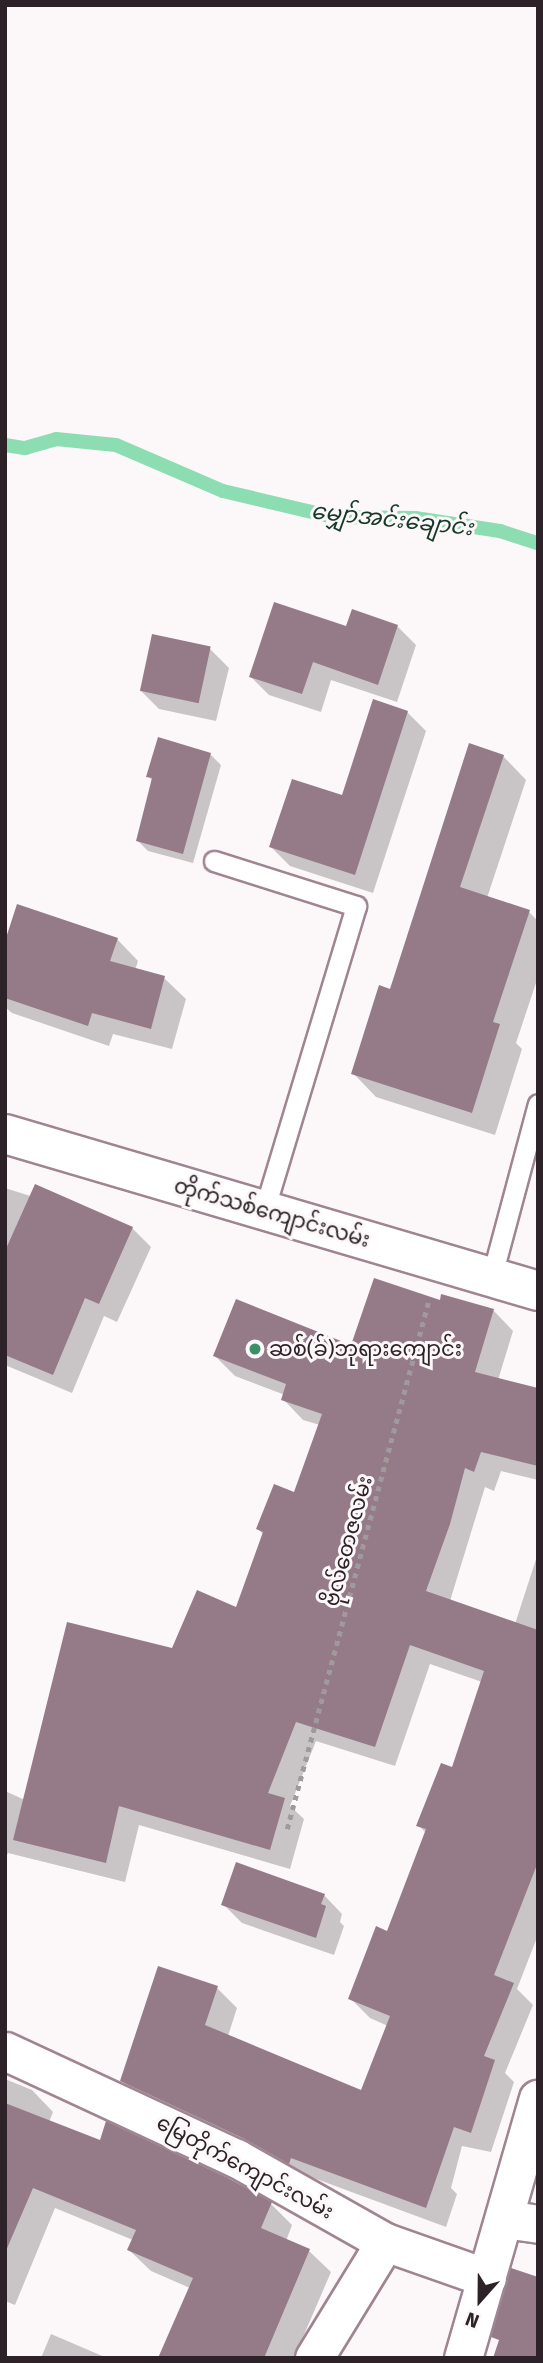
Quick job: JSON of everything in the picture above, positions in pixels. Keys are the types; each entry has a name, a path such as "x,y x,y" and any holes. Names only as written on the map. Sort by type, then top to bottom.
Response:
{"street":[{"name":"တိုက်သစ်ကျောင်းလမ်း","path":"5,1134 538,1292"},
{"name":"မြေတိုက်ကျောင်းလမ်း","path":"5,2052 236,2158 385,2242 487,2278"},
{"path":"463,2358 487,2278 521,2221 538,2099"},
{"path":"314,2358 385,2242"}],"lane":[{"path":"214,861 356,906 264,1211"},
{"path":"491,1279 538,1104"}],"path":[{"name":"ဗိုလ်တေဇလမ်း","path":"287,1829 439,1261"}],"building":[{"path":"274,602 346,626 352,609 398,625 378,685 313,662 302,694 249,677"},
{"path":"152,634 211,646 199,703 140,691"},
{"path":"373,699 408,711 355,875 269,847 292,779 342,795"},
{"path":"158,737 211,753 183,854 136,841 152,778 146,777"},
{"path":"469,743 504,755 460,887 530,910 493,1022 500,1024 472,1113 351,1074 379,985 390,989"},
{"path":"17,904 118,938 110,961 165,976 151,1029 92,1013 88,1026 5,998 5,941"},
{"path":"35,1184 133,1227 99,1304 85,1298 53,1375 5,1355 5,1251"},
{"path":"374,1278 440,1300 441,1294 494,1309 475,1372 538,1388 538,1466 481,1452 474,1472 465,1468 450,1524 426,1591 538,1630 538,1862 494,1975 514,1983 484,2056 495,2060 471,2133 454,2127 426,2208 291,2158 289,2164 245,2139 120,2081 158,1966 218,1986 205,2025 361,2090 390,2016 348,1999 376,1926 387,1931 426,1829 416,1826 441,1763 452,1767 484,1671 410,1645 375,1747 296,1722 268,1793 285,1798 270,1850 119,1806 106,1863 13,1840 67,1622 172,1648 197,1590 236,1607 263,1532 256,1529 274,1484 294,1492 322,1414 281,1400 286,1384 213,1356 236,1299 351,1345"},
{"path":"236,1862 325,1894 321,1904 326,1906 316,1938 221,1905"},
{"path":"5,2103 100,2140 106,2121 226,2177 272,2202 261,2228 310,2249 264,2358 158,2358 193,2278 127,2250 136,2230 33,2188 5,2253"},
{"path":"511,2268 538,2277 538,2358 493,2358 499,2340 491,2337"}],"waterway":[{"name":"မျှော်အင်းချောင်း","path":"5,445 25,448 56,439 116,445 223,491 333,517 415,518 500,531 538,543"}],"place":[{"name":"ဆစ်(ခ်)ဘုရားကျောင်း","path":"255,1349"}]}
